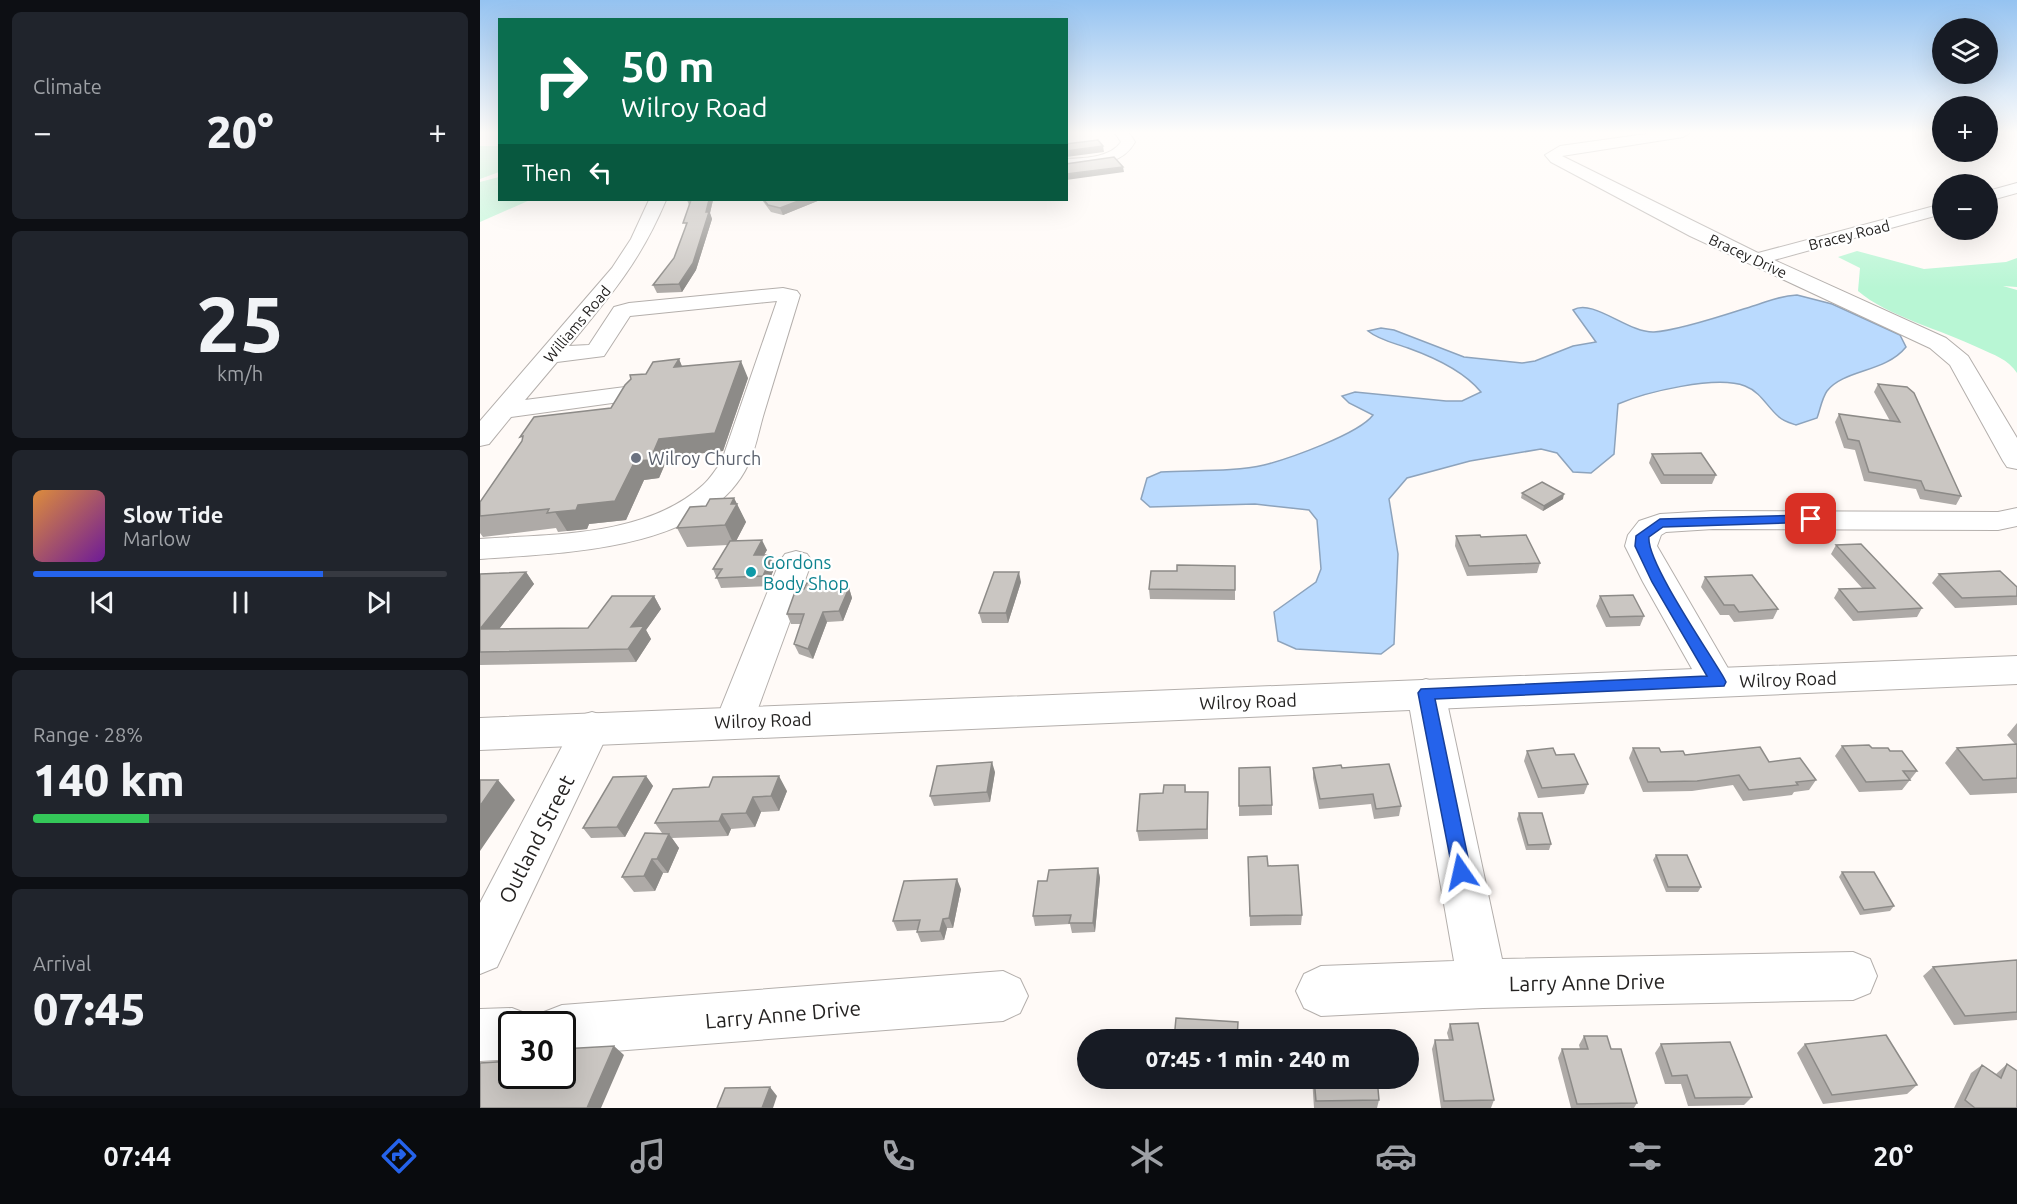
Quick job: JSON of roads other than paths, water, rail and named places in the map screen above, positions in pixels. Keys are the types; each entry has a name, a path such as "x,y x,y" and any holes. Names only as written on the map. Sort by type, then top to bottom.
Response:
{"main road":[{"name":"Wilroy Road","path":"480,734 592,727 2017,670"}],"street":[{"name":"Bracey Drive","path":"1606,185 1756,259 1925,336 1951,352 1960,361 2017,461"},
{"path":"1998,193 2017,188"},
{"name":"Williams Road","path":"480,438 627,262 657,201"},
{"name":"Bracey Road","path":"1756,259 1932,212"},
{"path":"480,549 636,531 686,509 706,496 718,486 734,465 790,295 629,309 622,312 559,403"},
{"path":"551,355 596,351"},
{"path":"504,410 625,395"},
{"path":"1718,682 1659,582 1641,546 1643,536 1650,528 1660,523 1713,520 1998,521 2017,516"},
{"path":"734,722 796,561"},
{"path":"1426,693 1483,984"},
{"name":"Outland Street","path":"480,951 592,727"},
{"name":"Larry Anne Drive","path":"1321,991 1483,984 1853,976"},
{"name":"Larry Anne Drive","path":"576,1029 1003,996"},
{"path":"480,1035 498,1034"}],"water":[{"path":"1797,295 1832,304 1900,335 1906,347 1887,362 1834,384 1825,394 1817,418 1796,425 1781,418 1760,396 1745,386 1717,382 1681,386 1618,404 1614,454 1591,473 1573,472 1557,453 1541,449 1470,461 1407,478 1389,499 1398,554 1394,644 1381,654 1296,649 1278,641 1274,612 1316,582 1321,569 1317,520 1309,510 1255,504 1150,507 1141,499 1147,478 1161,472 1227,470 1264,465 1339,438 1373,415 1349,403 1342,396 1355,392 1462,401 1481,392 1466,378 1438,360 1382,339 1368,331 1381,328 1394,330 1464,357 1522,363 1535,361 1573,346 1596,342 1573,310 1581,308 1601,312 1633,327 1654,332 1689,325 1784,296"}],"place":[{"name":"Wilroy Church","path":"636,458"},
{"name":"Gordons Body Shop","path":"751,572"}]}
